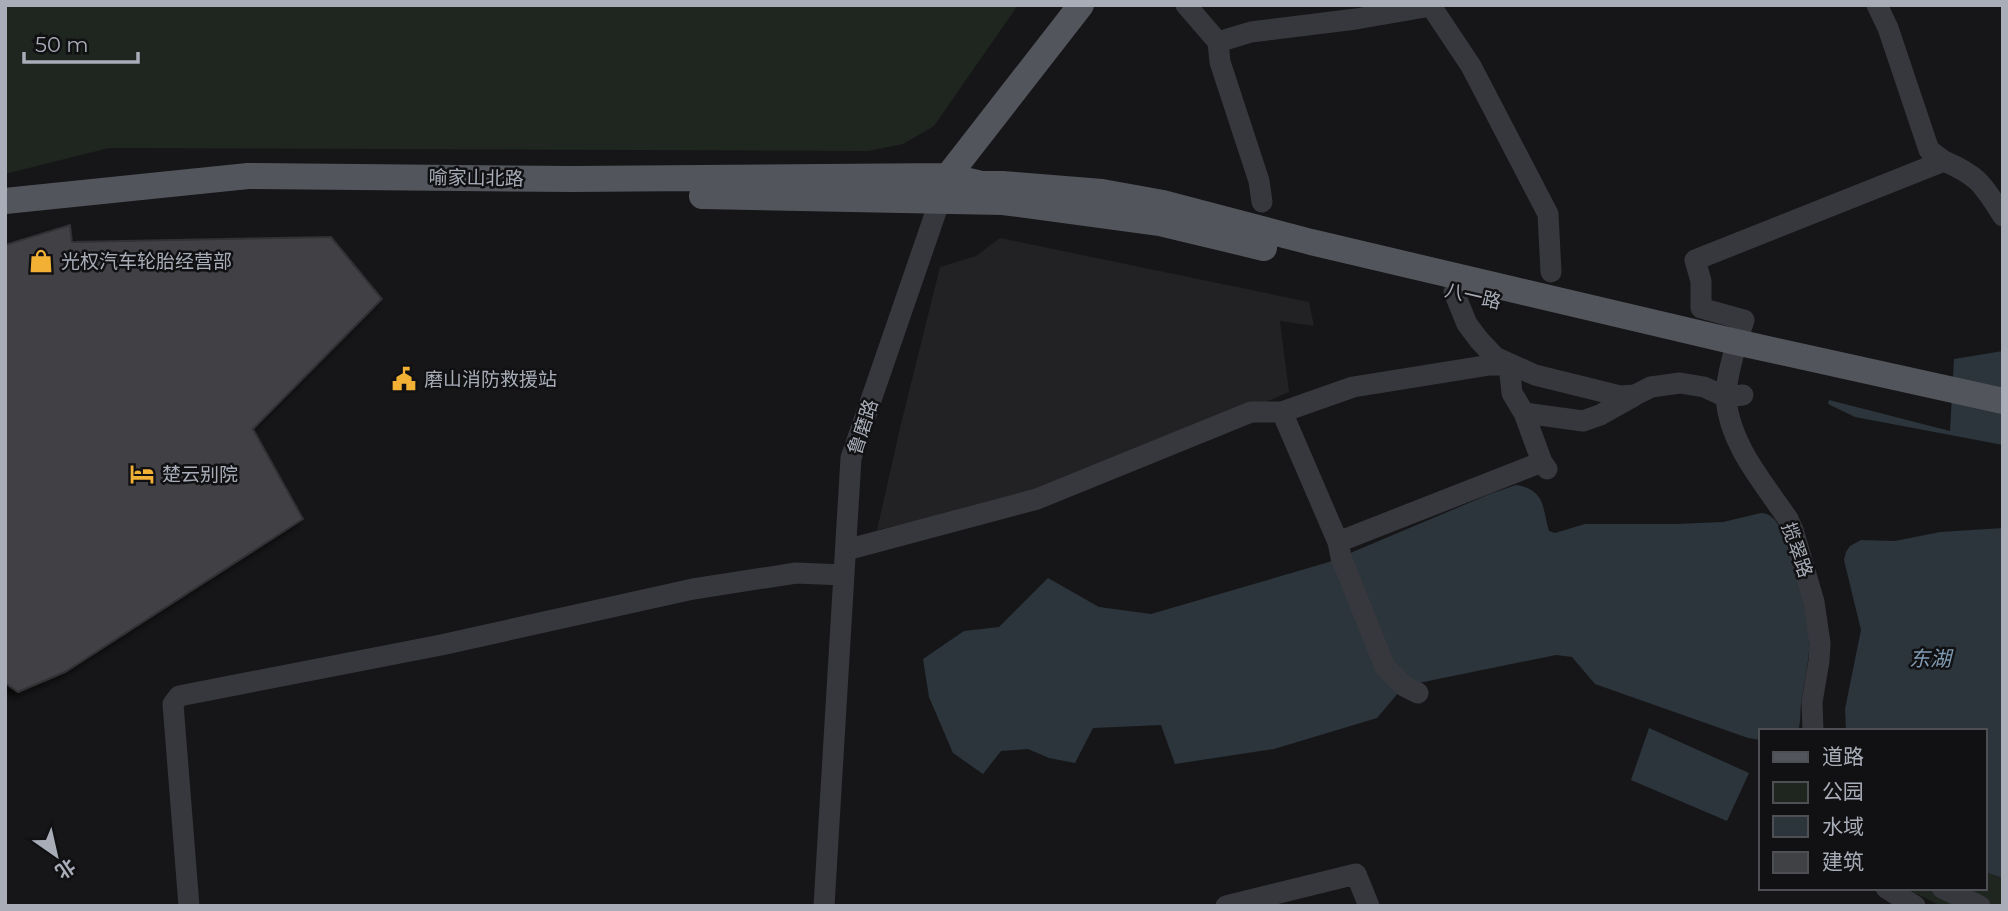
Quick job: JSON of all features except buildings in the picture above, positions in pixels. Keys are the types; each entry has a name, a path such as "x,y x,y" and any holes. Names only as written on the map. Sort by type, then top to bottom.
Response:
{"main road":[{"name":"鲁磨路","path":"944,188 1081,5"},
{"name":"喻家山北路","path":"5,201 248,176 572,179 944,188"},
{"name":"八一路","path":"944,188 1003,184 1102,192 1163,203 1735,349"},
{"name":"喻家山北路","path":"5,215 249,190 944,188"},
{"name":"八一路","path":"944,188 1003,202 1160,223 1454,292 2003,401"},
{"name":"八一路","path":"1769,356 2003,417"}],"street":[{"path":"1186,5 1218,42 1220,62 1259,181 1262,202"},
{"path":"1877,5 1888,28 1929,150 1944,161 1965,170 1984,186 2003,216"},
{"path":"1218,42 1251,32 1356,19 1431,6 1472,66 1548,214 1551,272"},
{"name":"揽翠路","path":"1813,729 1812,702 1820,643 1814,603 1788,519 1744,454 1732,428 1734,396 1729,371 1744,320 1701,308 1701,281 1695,260 1944,161"},
{"name":"鲁磨路","path":"824,906 851,458 944,188"},
{"path":"1454,292 1467,324 1479,341 1495,357 1509,365 1535,376 1572,386 1620,396 1635,395"},
{"path":"846,550 1037,499 1251,412 1282,412 1353,387 1490,365 1509,365"},
{"path":"1338,542 1544,466 1524,413 1512,393 1509,365"},
{"path":"1524,413 1583,422 1651,387 1680,383 1734,396"},
{"path":"1282,412 1338,542 1341,556 1385,667 1404,686 1418,692"},
{"path":"189,906 173,704 179,696 454,642 693,589 796,573 844,575"},
{"path":"1226,906 1356,874 1369,906"},
{"path":"1889,890 1915,906"},
{"path":"1946,890 1980,906"}],"shaded area":[{"path":"1000,238 1309,302 1314,326 1280,321 1289,392 1075,484 877,530 940,267 976,256"}],"green space":[{"path":"5,5 1018,5 934,126 903,144 868,151 109,148 5,174"},
{"path":"1987,873 2003,878 2003,906 1941,906 1909,890 1987,890"}],"water":[{"path":"2003,351 2003,445 1855,417 1828,404 1829,400 1950,431 1954,359"},
{"path":"1516,485 1533,491 1541,501 1549,531 1555,533 1585,524 1723,522 1767,514 1780,529 1792,558 1808,623 1809,651 1798,729 1759,729 1759,740 1748,738 1595,684 1572,657 1556,655 1404,686 1377,718 1274,749 1175,764 1161,725 1093,728 1075,763 1049,758 1028,749 1001,751 983,774 953,753 929,697 923,659 964,631 999,627 1048,578 1099,607 1151,614 1329,562"},
{"name":"东湖","path":"2003,528 2003,878 1987,873 1987,729 1846,729 1845,709 1861,630 1844,560 1846,552 1850,546 1861,540 1895,541 1940,532"},
{"path":"1649,728 1749,773 1727,821 1631,780"}],"place":[{"name":"光权汽车轮胎经营部","path":"41,261"},
{"name":"磨山消防救援站","path":"404,379"},
{"name":"楚云别院","path":"142,474"}]}
